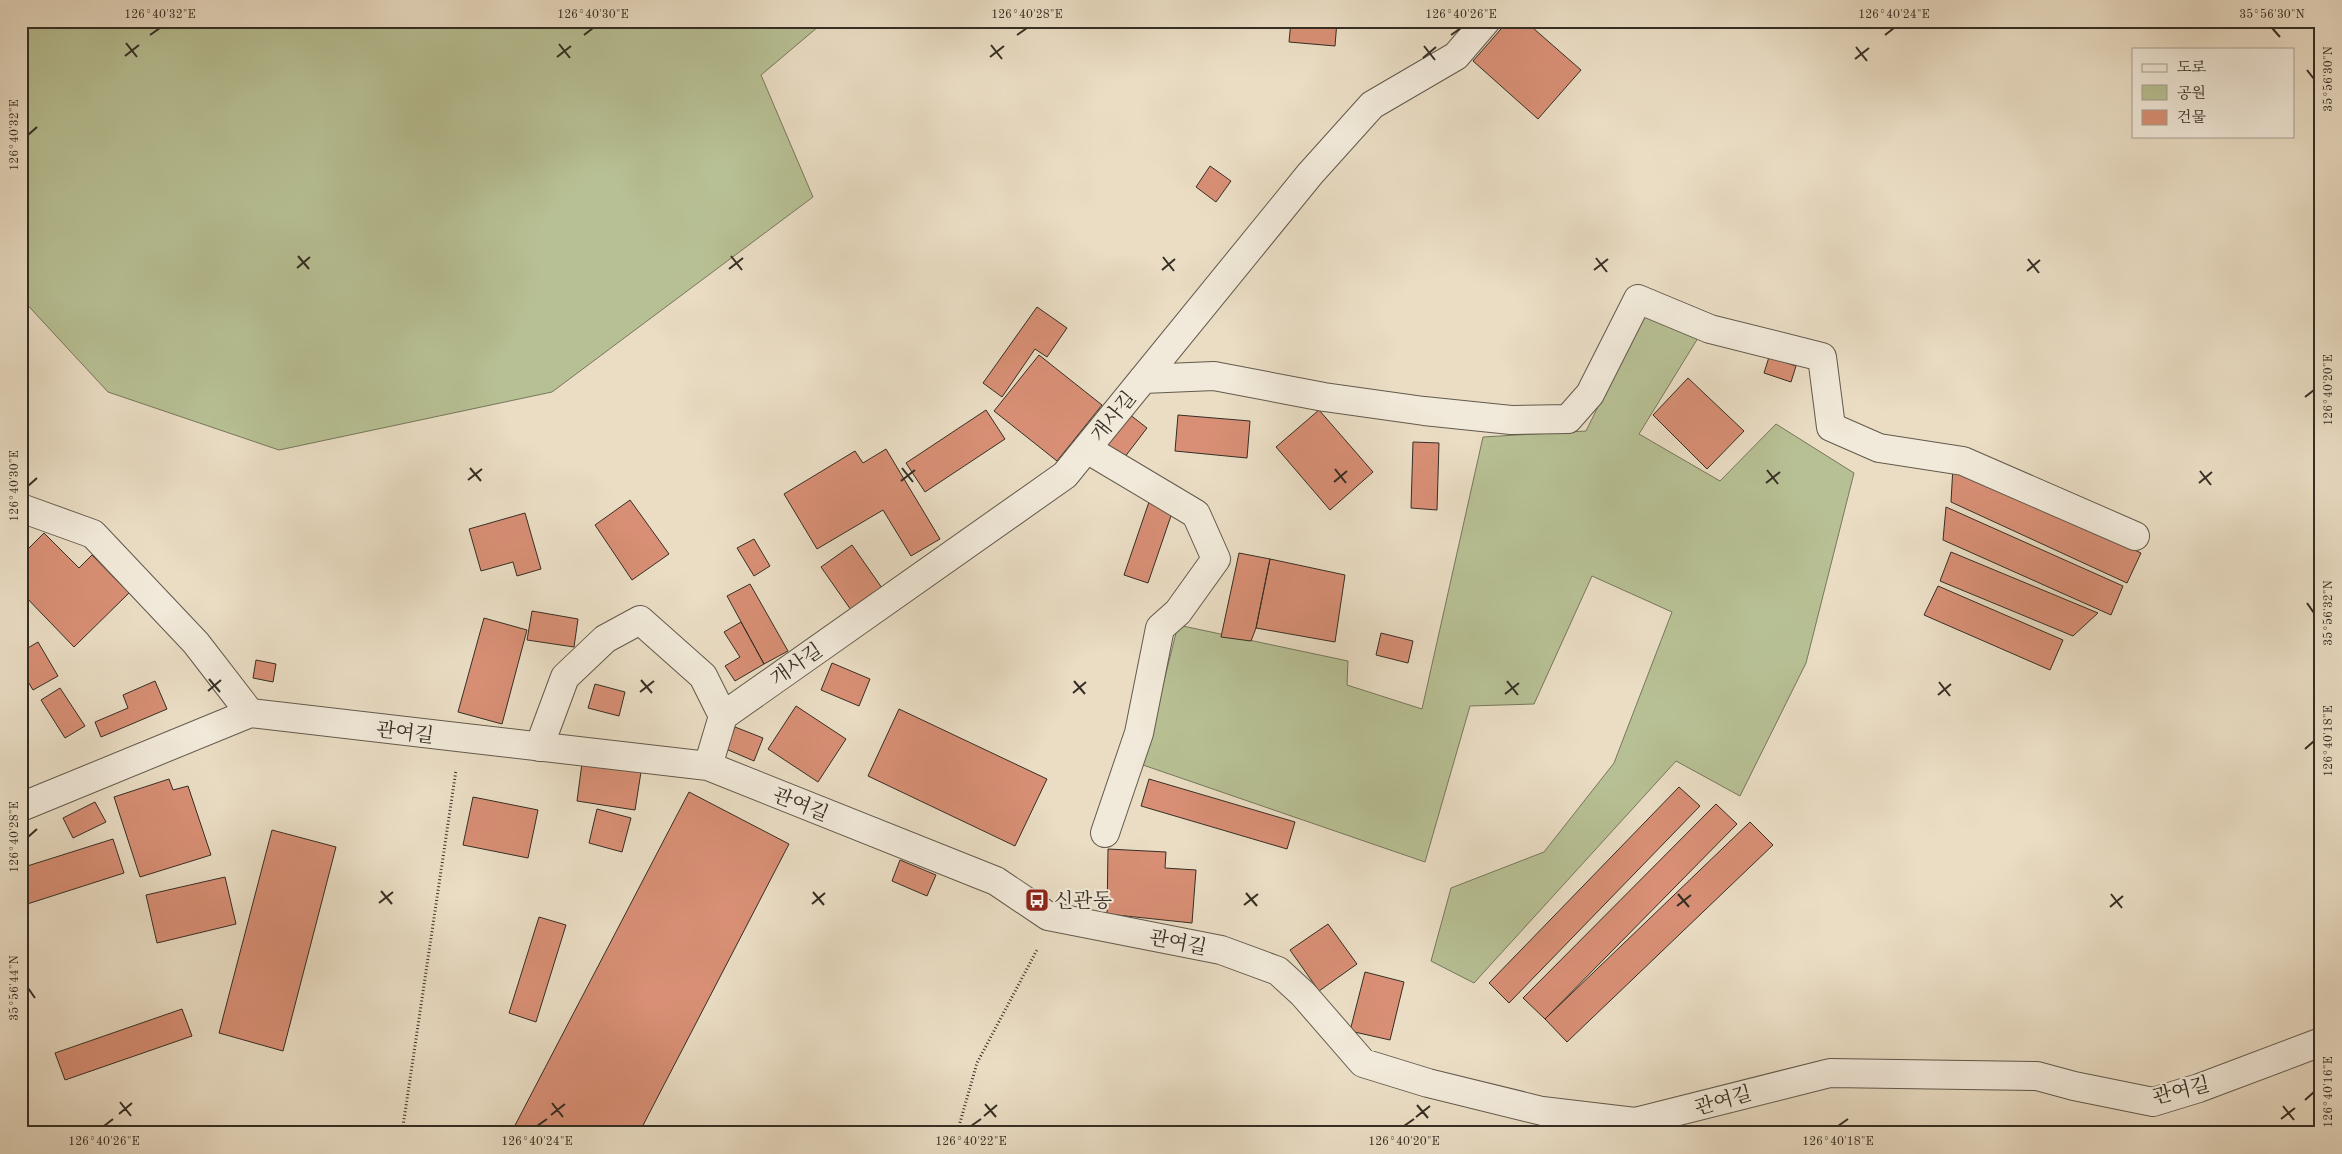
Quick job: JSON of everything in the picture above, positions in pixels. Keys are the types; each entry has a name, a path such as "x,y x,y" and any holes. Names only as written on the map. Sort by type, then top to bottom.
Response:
{"street":[{"name":"개사길","path":"723,716 1065,475 1310,174 1372,105 1456,56 1481,23"},
{"path":"1143,379 1214,376 1324,397 1424,411 1511,420 1568,419 1590,394 1638,299 1710,329 1822,357 1831,427 1879,448 1963,461 2135,536"},
{"path":"1087,449 1196,514 1216,559 1178,612 1160,628 1139,733 1105,833"},
{"path":"21,508 93,534 196,643 250,713"},
{"path":"539,747 565,677 605,639 640,620 703,676 723,716 708,766"},
{"name":"관여길","path":"21,807 250,713 708,766 996,881 1048,916 1221,950 1278,972 1303,994 1363,1063 1428,1083 1542,1111 1635,1122 1830,1073 2037,1076 2074,1086 2153,1102 2199,1088 2321,1042"}],"path":[{"path":"402,1133 461,738"},
{"path":"957,1133 977,1063 1039,947 1048,916"}],"green space":[{"path":"21,21 825,21 761,75 813,197 552,392 279,450 108,392 21,298"},
{"path":"1643,316 1698,338 1639,434 1720,481 1776,424 1854,473 1806,663 1740,796 1676,761 1474,983 1431,961 1451,888 1544,852 1614,763 1672,612 1592,576 1534,704 1470,706 1425,862 1143,765 1178,625 1348,661 1347,685 1422,709 1483,437 1586,431"}],"building":[{"path":"1291,21 1337,21 1335,46 1289,42"},
{"path":"1508,21 1525,21 1581,70 1538,119 1473,61"},
{"path":"1210,166 1231,181 1216,202 1196,187"},
{"path":"1037,307 1067,328 1047,357 1035,349 1002,397 983,383"},
{"path":"1039,355 1102,405 1057,461 994,411"},
{"path":"1769,357 1796,366 1791,382 1764,373"},
{"path":"1688,378 1744,431 1707,469 1653,415"},
{"path":"986,410 1005,439 925,492 906,463"},
{"path":"1319,410 1373,472 1330,510 1276,447"},
{"path":"1129,414 1147,428 1121,462 1103,448"},
{"path":"1178,415 1250,421 1247,458 1175,451"},
{"path":"1413,442 1439,443 1437,510 1411,508"},
{"path":"886,449 940,539 911,556 883,510 817,549 784,494 855,451 863,463"},
{"path":"1953,466 2141,553 2127,583 1951,502"},
{"path":"1150,499 1174,507 1148,583 1124,575"},
{"path":"630,500 669,554 632,580 595,525"},
{"path":"1946,507 2123,586 2111,615 1943,540"},
{"path":"525,513 541,569 517,576 513,562 481,571 469,529"},
{"path":"44,533 79,568 92,555 129,593 74,647 21,592 21,556"},
{"path":"754,539 770,566 754,576 737,548"},
{"path":"852,545 882,588 851,610 821,567"},
{"path":"1951,552 2098,613 2073,636 1940,581"},
{"path":"1239,553 1270,559 1256,628 1251,641 1221,637"},
{"path":"1270,559 1345,575 1335,642 1256,628"},
{"path":"750,584 788,651 764,664 727,596"},
{"path":"1938,586 2063,640 2050,670 1924,615"},
{"path":"532,611 578,619 574,647 527,640"},
{"path":"484,618 527,630 502,724 458,712"},
{"path":"741,622 764,664 735,681 725,666 740,657 724,632"},
{"path":"1381,633 1413,641 1408,663 1376,655"},
{"path":"38,642 58,676 33,690 21,670 21,652"},
{"path":"256,660 276,664 273,682 253,678"},
{"path":"832,663 870,679 859,706 821,690"},
{"path":"155,681 167,709 101,737 95,722 128,708 123,695"},
{"path":"595,684 625,692 619,716 588,708"},
{"path":"60,688 85,726 65,738 41,700"},
{"path":"796,706 846,739 818,782 768,749"},
{"path":"899,709 1047,779 1015,846 868,776"},
{"path":"735,727 763,738 754,761 726,749"},
{"path":"582,763 641,772 635,810 577,801"},
{"path":"169,779 173,790 188,786 211,855 140,877 114,797"},
{"path":"1149,779 1295,822 1287,849 1141,806"},
{"path":"1679,787 1700,806 1509,1003 1489,983"},
{"path":"689,792 789,844 639,1133 511,1133"},
{"path":"473,797 538,810 528,858 463,845"},
{"path":"95,802 106,822 73,838 63,818"},
{"path":"1716,804 1737,824 1545,1019 1523,998"},
{"path":"597,809 631,818 622,852 589,843"},
{"path":"1750,822 1773,845 1567,1042 1545,1019"},
{"path":"272,830 336,847 283,1051 219,1033"},
{"path":"113,839 124,873 21,906 21,868"},
{"path":"1108,849 1166,852 1165,868 1196,870 1192,923 1107,914"},
{"path":"900,860 936,875 927,896 892,881"},
{"path":"225,877 236,924 157,943 146,895"},
{"path":"539,917 566,925 536,1022 509,1013"},
{"path":"1328,924 1357,964 1319,991 1290,950"},
{"path":"1365,972 1404,982 1390,1040 1350,1031"},
{"path":"182,1009 192,1036 65,1080 55,1053"}],"place":[{"name":"신관동","path":"1037,900"}]}
